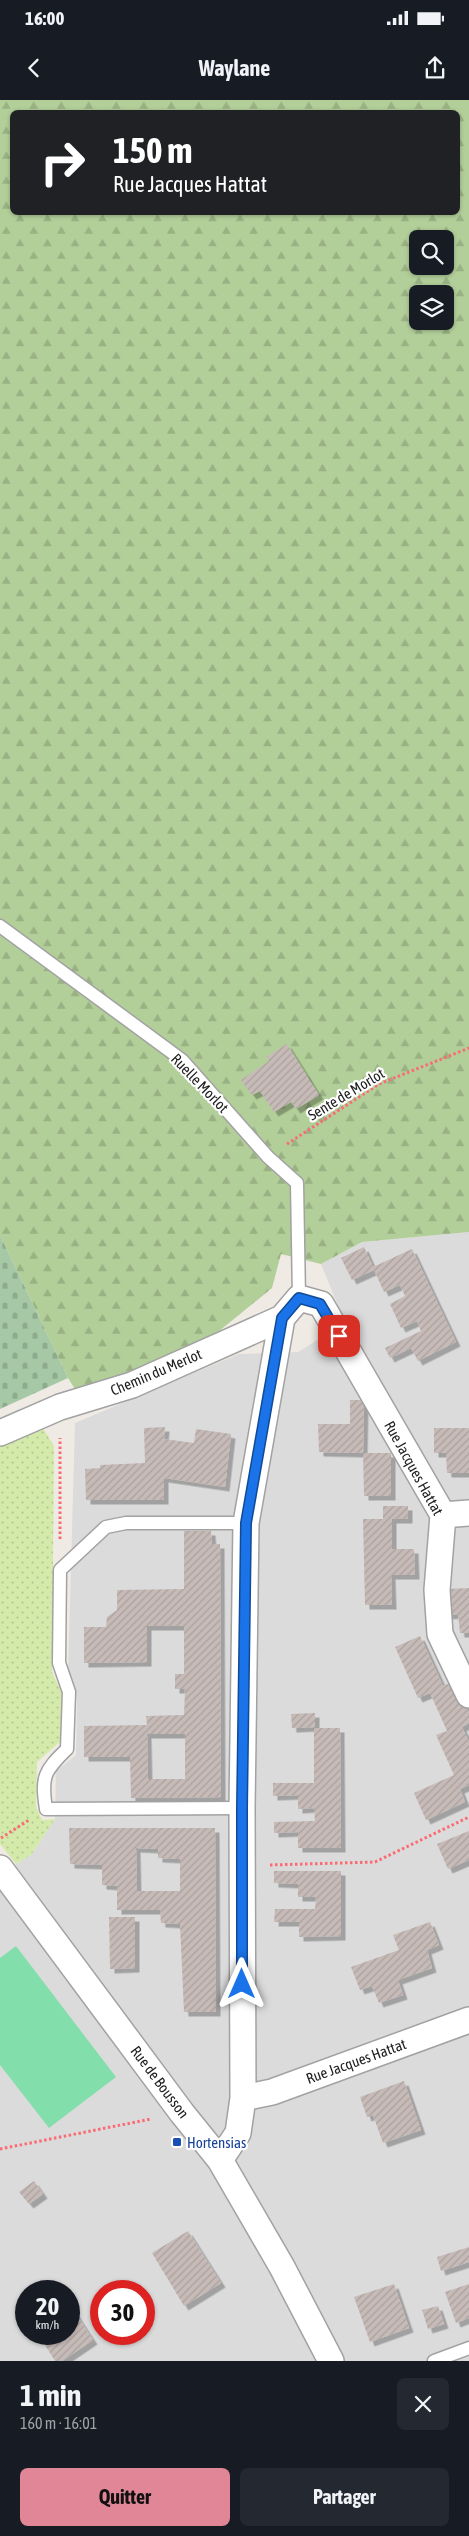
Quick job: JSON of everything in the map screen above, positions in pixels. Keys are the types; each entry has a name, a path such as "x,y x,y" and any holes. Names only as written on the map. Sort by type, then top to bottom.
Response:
{"street":[{"path":"220,2160 238,2133 243,2098 242,1808 246,1523 282,1318 299,1298"},
{"name":"Rue Jacques Hattat","path":"299,1298 320,1304 443,1515 437,1590 440,1634 469,1696"},
{"name":"Chemin du Merlot","path":"0,1433 60,1407 132,1385 282,1318"},
{"path":"443,1515 469,1513"},
{"name":"Rue de Bousson","path":"0,1868 182,2113 220,2160 282,2267 330,2361"},
{"name":"Rue Jacques Hattat","path":"243,2098 272,2092 469,2020"}],"lane":[{"name":"Ruelle Morlot","path":"0,926 182,1060 268,1157 297,1183 299,1298"},
{"path":"242,1808 46,1809 43,1790 47,1768 67,1748 69,1692 59,1663 60,1570 106,1528 126,1523 246,1523"},
{"path":"434,2361 469,2348"}],"path":[{"name":"Sente de Morlot","path":"268,1157 380,1084 469,1048"},
{"path":"60,1407 60,1570"},
{"path":"0,1838 46,1809"},
{"path":"242,1866 375,1862 469,1817"},
{"path":"0,2149 182,2113"}],"shaded area":[{"path":"469,1232 469,2361 0,2361 0,1874 31,1855 55,1819 56,1771 76,1755 77,1700 68,1673 75,1423 239,1354 298,1352 345,1323 321,1264 362,1242"}],"green space":[{"path":"0,100 469,100 469,1232 362,1242 321,1264 281,1254 272,1288 208,1340 80,1397 68,1378 0,1235"},
{"path":"0,1235 68,1378 0,1409"},
{"path":"43,1428 54,1446 52,1672 64,1698 62,1740 37,1762 36,1807 42,1820 55,1819 31,1855 16,1864 0,1844 0,1440 7,1436"},
{"path":"16,1946 116,2077 49,2128 0,2065 0,1958"}],"building":[{"path":"287,1044 319,1095 296,1109 291,1102 274,1112 260,1091 252,1095 241,1080 269,1061 266,1057"},
{"path":"364,1247 373,1267 412,1249 456,1342 418,1361 411,1348 390,1358 385,1348 421,1331 417,1321 401,1328 390,1304 405,1296 400,1285 384,1292 374,1270 352,1280 341,1258"},
{"path":"350,1400 364,1400 363,1453 319,1452 318,1424 350,1424"},
{"path":"165,1427 164,1439 194,1443 196,1429 231,1434 225,1487 164,1478 164,1500 86,1500 85,1469 100,1468 100,1465 145,1463 144,1428"},
{"path":"434,1428 469,1428 469,1473 447,1473 446,1453 434,1453"},
{"path":"363,1453 391,1453 391,1496 364,1496"},
{"path":"383,1506 408,1506 408,1519 392,1519 392,1549 414,1549 415,1575 391,1575 392,1605 365,1605 363,1519 383,1519"},
{"path":"184,1531 211,1531 212,1544 220,1544 221,1797 131,1798 130,1757 84,1757 84,1726 147,1725 146,1716 184,1715 185,1689 175,1689 175,1674 184,1674 184,1626 147,1626 147,1662 84,1663 84,1627 106,1627 107,1617 117,1610 117,1590 184,1589","holes":["147,1734 185,1734 185,1779 148,1779"]},
{"path":"469,1588 469,1633 460,1633 458,1614 446,1615 446,1589"},
{"path":"420,1636 443,1686 455,1681 469,1713 469,1723 462,1727 469,1742 469,1785 460,1789 465,1802 426,1820 414,1793 454,1775 436,1735 447,1731 430,1693 418,1698 395,1647"},
{"path":"315,1713 315,1727 292,1728 291,1714"},
{"path":"314,1728 340,1728 341,1848 298,1848 298,1832 274,1833 274,1822 315,1821 314,1808 298,1809 298,1795 273,1796 273,1783 314,1783"},
{"path":"69,1828 215,1828 216,2012 184,2012 180,1924 161,1923 160,1910 117,1910 117,1886 102,1885 102,1865 70,1864","holes":["136,1848 158,1849 158,1858 180,1859 180,1891 137,1891"]},
{"path":"469,1831 469,1860 448,1869 437,1844"},
{"path":"274,1871 341,1871 341,1936 299,1937 299,1922 274,1922 275,1909 315,1909 316,1897 298,1897 298,1884 274,1883"},
{"path":"109,1917 135,1917 135,1968 110,1969"},
{"path":"430,1922 439,1945 427,1950 432,1968 398,1980 403,1995 379,2003 372,1986 360,1990 351,1967 399,1950 393,1935"},
{"path":"404,2081 421,2130 383,2143 373,2115 367,2117 360,2097"},
{"path":"34,2181 43,2194 29,2204 19,2192"},
{"path":"188,2231 221,2283 184,2306 152,2253"},
{"path":"469,2247 469,2262 441,2271 437,2257"},
{"path":"394,2284 409,2328 370,2342 354,2297"},
{"path":"469,2284 469,2318 456,2323 445,2292"},
{"path":"438,2306 444,2324 428,2329 422,2310"},
{"path":"80,2320 90,2335 90,2342 62,2361 55,2361 45,2345 80,2345"}],"place":[{"name":"Hortensias","path":"177,2142"}],"route":[{"path":"242,1984 242,1808 246,1523 282,1318 299,1298 320,1304 339,1336"}]}
